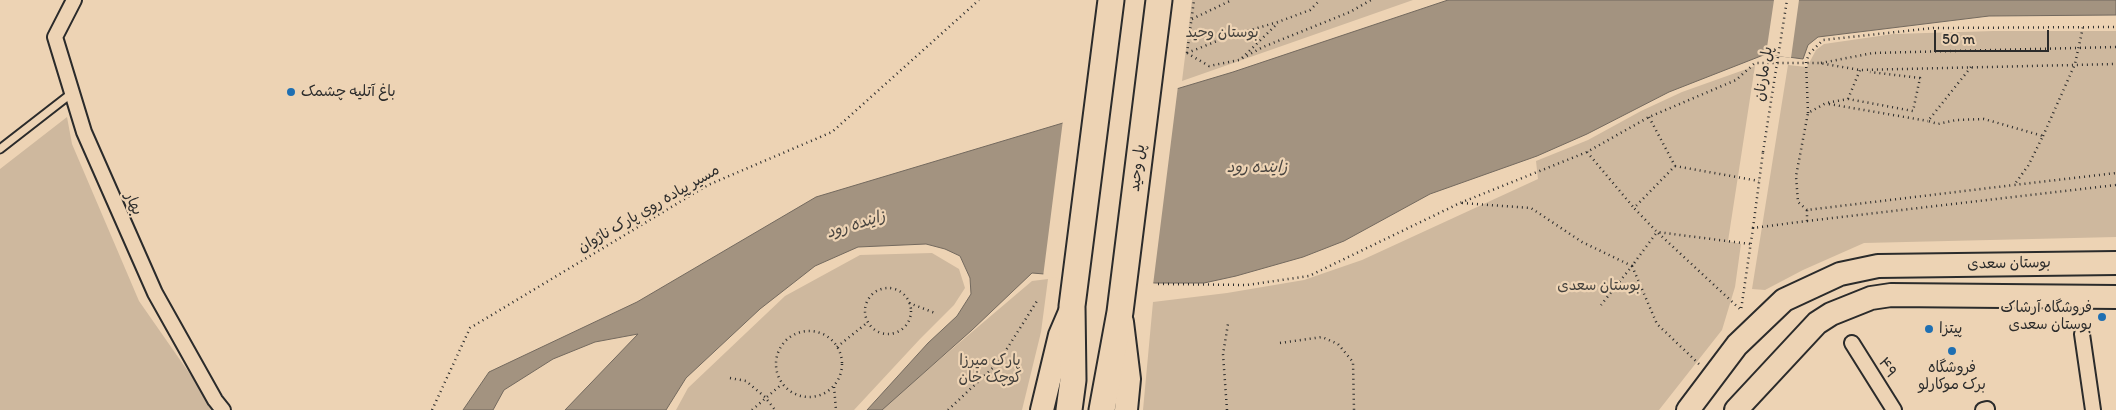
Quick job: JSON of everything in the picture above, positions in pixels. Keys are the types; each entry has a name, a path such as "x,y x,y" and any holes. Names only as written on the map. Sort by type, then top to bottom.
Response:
{"highway":[{"name":"پل وحید","path":"1102,410 1120,312 1160,0"},
{"path":"1069,410 1073,380 1072,306 1109,6"}],"main road":[{"path":"2077,296 2073,288 2072,279 2074,270 2080,263"},
{"name":"بوستان سعدی","path":"1688,410 1738,345 1784,300 1840,274 1878,266 2116,263"},
{"path":"2034,264 2043,270 2047,281 2043,291 2034,297"},
{"name":"بوستان سعدی","path":"1736,410 1817,323 1831,314 1871,298 1891,295 2116,297"},
{"path":"1042,410 1060,335 1072,306"},
{"path":"1120,312 1129,379 1126,410"}],"street":[{"name":"بهار","path":"74,0 55,37 84,132 156,293 215,400 223,410"},
{"path":"2082,334 2093,410"},
{"name":"۴۹","path":"1852,343 1894,410"}],"lane":[{"path":"0,149 72,93"}],"path":[{"name":"مسیر پیاده روی پارک ناژوان","path":"432,410 470,328 708,184 832,132 979,0"},
{"path":"1187,54 1194,0"},
{"path":"1192,19 1232,0"},
{"path":"1187,54 1227,37 1278,22 1310,10 1320,0"},
{"path":"1187,54 1209,66 1239,60 1263,47 1350,12 1371,0"},
{"name":"پل مارنان","path":"1657,232 1741,310 1787,0"},
{"path":"1239,60 1278,22"},
{"path":"2014,185 2028,166 2075,64 2083,27"},
{"path":"1807,221 1807,210 1798,202 1796,176 1808,113 1806,62 1809,54 1823,40 1933,28 2116,27"},
{"path":"1819,63 1873,53 2116,46"},
{"path":"1158,284 1247,286 1309,276 1460,203 1587,152 1649,118 1736,80 1754,63 1819,63 1920,78 1913,111 1848,99 1826,103 1808,113"},
{"path":"1860,70 2116,64"},
{"path":"1928,121 1971,67"},
{"path":"1848,99 1860,70"},
{"path":"1826,103 1938,124 1956,120 1984,119 2042,136"},
{"path":"1649,118 1675,166"},
{"path":"1587,152 1634,208 1657,232 1750,244"},
{"path":"1675,166 1759,181"},
{"path":"1634,208 1675,166"},
{"path":"1807,210 2116,173"},
{"path":"1753,228 2116,184"},
{"path":"1460,203 1531,208 1582,242 1632,266 1657,324 1699,365 1704,359"},
{"path":"1601,305 1657,232"},
{"path":"893,288 906,297 911,311 909,319 900,330 886,334 873,328 868,322 865,316 867,301 878,290 893,288"},
{"path":"948,410 998,363 1037,300"},
{"path":"909,303 936,313"},
{"path":"837,347 868,322"},
{"path":"1227,410 1223,354 1228,324"},
{"path":"812,331 823,334 837,347 842,361 839,377 834,385 820,395 810,397 794,394 782,384 775,364 777,353 782,343 791,336 801,332 812,331"},
{"path":"1280,343 1322,337 1338,344 1353,362 1354,410"},
{"path":"730,378 746,380 765,397 775,410"},
{"path":"752,410 782,384"},
{"path":"834,385 836,410"}],"green space":[{"name":"بوستان وحید","path":"1192,0 1413,0 1182,81"},
{"path":"1993,31 2116,31 2116,237 1864,243 1803,270 1765,290 1752,289 1788,65 1807,67 1816,50 1824,44 1893,34"},
{"name":"بوستان سعدی","path":"1755,66 1728,241 1741,244 1735,287 1722,330 1659,410 1143,410 1153,302 1227,293 1304,280 1362,260 1538,179 1536,161 1588,140 1641,111 1682,92"},
{"path":"67,117 72,144 139,301 215,410 0,410 0,169"},
{"path":"932,253 959,269 965,288 954,305 854,410 676,410 688,388 785,296 860,255"},
{"name":"پارک میرزا کوچک خان","path":"1048,279 1041,332 1022,410 880,410 1032,281"}],"water":[{"name":"زاینده رود","path":"1448,0 2116,0 2116,15 1989,16 1818,37 1808,45 1803,59 1766,54 1669,92 1587,134 1537,156 1430,194 1344,241 1303,257 1236,276 1204,283 1155,283 1032,273 972,330 882,410 867,410 928,343 957,316 971,294 970,278 960,256 945,249 926,244 858,247 815,266 760,309 686,378 666,410 565,410 638,334 595,342 553,359 504,390 493,410 463,410 489,372 637,302 816,197 1233,72"}],"pier":[{"path":"1774,0 1799,0 1791,58 1766,54"},
{"path":"1178,86 1153,285 1043,277 1063,120"}],"place":[{"name":"باغ آتلیه چشمک","path":"291,92"},
{"name":"فروشگاه آرشاک بوستان سعدی","path":"2102,317"},
{"name":"پیتزا","path":"1929,329"},
{"name":"فروشگاه برک موکارلو","path":"1952,351"}]}
